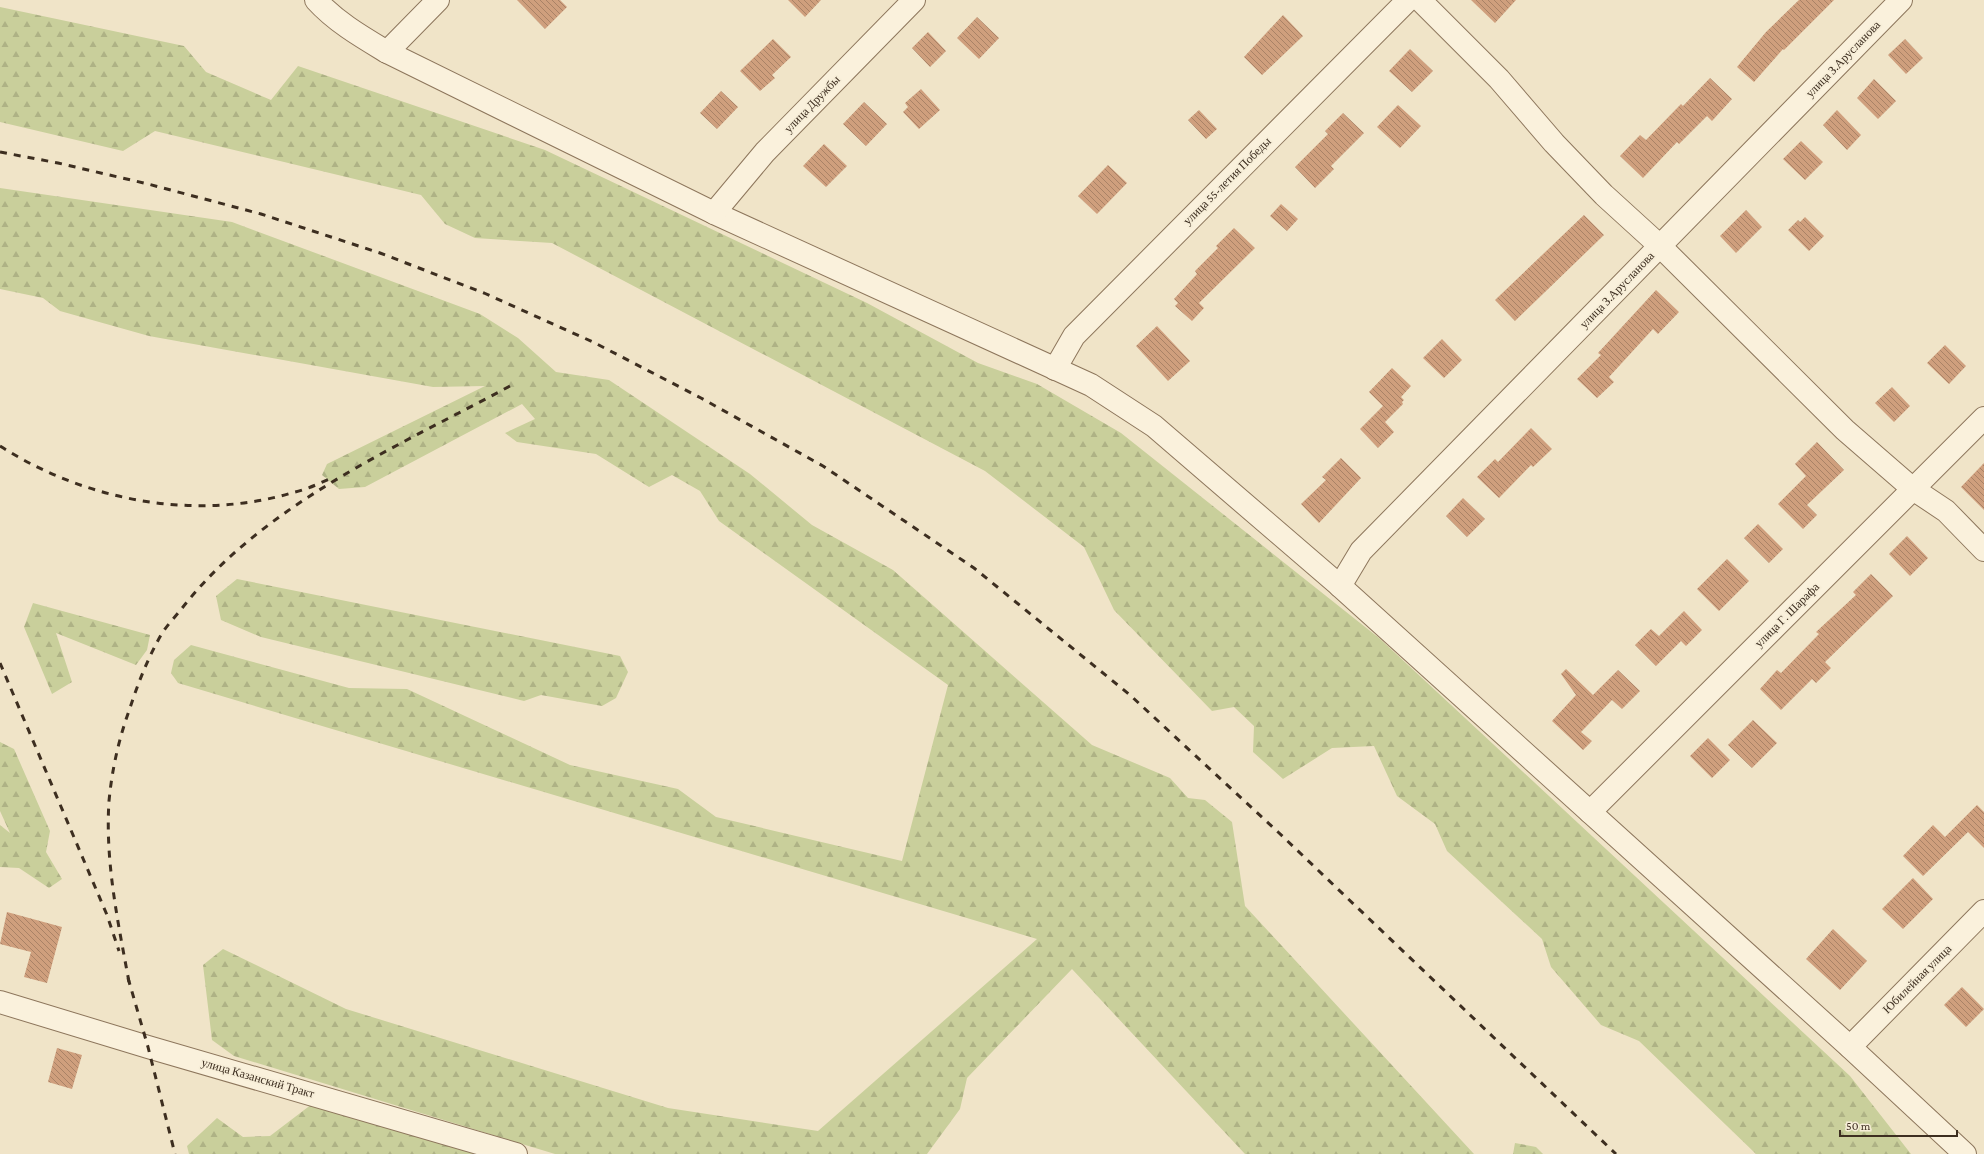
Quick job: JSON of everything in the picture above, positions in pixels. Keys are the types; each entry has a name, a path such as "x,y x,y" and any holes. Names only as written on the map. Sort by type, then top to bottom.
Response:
{"street":[{"path":"316,0 323,8 354,32 387,52 714,213 1090,385 1154,426 1340,586 1850,1046 1965,1154"},
{"path":"387,52 438,0"},
{"name":"улица Дружбы","path":"714,213 765,152 914,0"},
{"name":"улица 55-летия Победы","path":"1055,369 1074,336 1408,0"},
{"path":"1420,0 1499,79 1554,143 1604,195 1660,246 1845,430 1913,489 1946,511 1984,550"},
{"name":"улица З.Арусланова","path":"1340,586 1361,551 1901,0"},
{"name":"улица Г. Шарафа","path":"1590,812 1984,418"},
{"name":"Юбилейная улица","path":"1850,1046 1984,911"},
{"name":"улица Казанский Тракт","path":"0,1002 516,1154"}],"green space":[{"path":"0,7 184,46 206,72 271,100 298,66 545,150 867,303 978,363 1037,384 1121,433 1379,638 1850,1076 1911,1154 1756,1154 1639,1041 1601,1025 1551,967 1542,939 1447,851 1435,824 1397,796 1374,746 1332,748 1283,779 1253,752 1254,726 1234,707 1212,711 1114,610 1084,547 985,471 552,243 475,238 445,224 421,195 155,131 123,151 0,122"},
{"path":"0,188 232,222 480,314 518,338 556,372 609,380 750,474 812,525 893,570 1092,745 1170,778 1188,798 1205,800 1232,822 1245,906 1474,1154 1245,1154 1072,969 967,1078 960,1109 927,1154 555,1154 234,1056 212,1040 203,965 223,949 346,1009 668,1108 818,1131 1037,939 178,683 171,673 174,660 191,645 349,688 407,689 570,765 678,789 716,817 902,861 948,685 719,521 700,491 672,475 649,487 596,454 517,442 505,433 535,419 522,404 365,487 339,489 322,475 327,464 485,386 433,387 149,336 60,311 43,298 0,289"},
{"path":"237,579 620,656 628,672 616,698 602,706 541,695 524,701 261,637 221,620 216,596"},
{"path":"33,603 150,635 147,650 136,665 56,633 72,682 52,694 24,627"},
{"path":"0,742 14,749 50,831 46,852 62,879 49,888 19,868 0,867 0,825 10,833 0,811"},
{"path":"312,1104 479,1154 189,1154 187,1146 217,1118 243,1137 270,1136"},
{"path":"1515,1143 1536,1147 1543,1154 1513,1154"}],"building":[{"path":"517,0 560,0 567,7 545,29"},
{"path":"788,0 821,0 805,17"},
{"path":"1471,0 1516,0 1495,23"},
{"path":"1799,0 1834,0 1784,50 1783,49 1754,82 1737,67 1766,32"},
{"path":"1283,15 1303,36 1262,75 1244,57"},
{"path":"977,17 999,38 979,59 957,38"},
{"path":"928,32 946,51 930,67 912,48"},
{"path":"773,39 791,57 772,75 775,78 760,91 740,71"},
{"path":"1905,39 1923,58 1906,74 1888,55"},
{"path":"1410,49 1433,71 1412,92 1389,71"},
{"path":"1710,78 1732,99 1712,121 1707,116 1679,144 1677,142 1643,178 1620,156 1640,135 1646,140 1681,104 1683,106"},
{"path":"1874,79 1896,101 1878,119 1857,98"},
{"path":"921,89 940,110 919,129 903,112 908,107 905,103"},
{"path":"721,91 738,107 717,129 700,113"},
{"path":"864,102 887,124 866,146 843,124"},
{"path":"1398,105 1421,126 1400,148 1377,127"},
{"path":"1199,110 1217,129 1206,139 1188,120"},
{"path":"1837,110 1861,135 1847,150 1823,125"},
{"path":"1343,113 1364,133 1331,166 1334,169 1315,188 1295,167 1328,134 1325,131"},
{"path":"1801,141 1823,162 1805,180 1783,159"},
{"path":"824,144 847,166 826,187 803,166"},
{"path":"1108,165 1127,183 1097,214 1078,196"},
{"path":"1281,204 1298,219 1287,231 1270,216"},
{"path":"1746,210 1762,227 1736,253 1720,236"},
{"path":"1584,215 1604,235 1515,321 1495,300"},
{"path":"1805,217 1824,236 1809,251 1788,230 1798,220 1800,222"},
{"path":"1234,228 1255,248 1199,303 1204,308 1192,321 1175,306 1178,303 1174,299 1197,274 1195,271 1218,248 1216,246"},
{"path":"1656,290 1679,312 1658,334 1653,329 1609,377 1614,382 1597,398 1577,379 1601,355 1598,353"},
{"path":"1157,326 1190,361 1168,381 1136,346"},
{"path":"1442,339 1462,360 1444,378 1423,358"},
{"path":"1945,345 1966,366 1949,384 1927,363"},
{"path":"1392,368 1411,386 1401,397 1404,400 1402,402 1403,404 1385,422 1394,432 1378,448 1360,429 1383,406 1369,392"},
{"path":"1892,387 1910,406 1894,422 1875,403"},
{"path":"1531,428 1552,449 1533,467 1531,465 1499,498 1477,477 1495,459 1498,462"},
{"path":"1817,442 1844,470 1807,505 1817,515 1803,529 1778,504 1806,476 1795,464"},
{"path":"1341,458 1361,478 1319,523 1301,504 1326,480 1322,477"},
{"path":"1984,463 1984,510 1961,487"},
{"path":"1463,498 1485,519 1467,537 1446,516"},
{"path":"1758,524 1783,549 1769,563 1744,538"},
{"path":"1907,536 1928,558 1910,576 1889,554"},
{"path":"1727,559 1749,581 1719,611 1697,589"},
{"path":"1871,574 1893,596 1825,662 1831,668 1816,683 1812,679 1781,710 1760,689 1777,670 1781,673 1819,634 1816,632 1856,595 1853,592"},
{"path":"1684,611 1702,630 1686,646 1681,641 1656,666 1635,645 1651,629 1659,636"},
{"path":"1566,669 1593,695 1618,670 1640,691 1622,709 1612,700 1581,732 1592,741 1583,750 1552,721 1576,695 1561,674"},
{"path":"1753,720 1777,743 1752,768 1728,745"},
{"path":"1708,738 1730,760 1712,778 1690,756"},
{"path":"1977,805 1984,812 1984,848 1968,832 1923,876 1903,856 1933,825 1945,837"},
{"path":"1913,878 1933,899 1903,929 1882,909"},
{"path":"7,912 62,927 47,983 24,977 31,952 0,944"},
{"path":"1833,929 1867,961 1840,990 1806,959"},
{"path":"1962,987 1984,1009 1966,1027 1944,1005"},
{"path":"57,1048 82,1055 72,1089 48,1082"}],"railway":[{"path":"0,152 58,163 148,184 261,214 380,253 484,293 593,342 701,398 823,466 974,568 1130,695 1278,832 1616,1154"},
{"path":"129,982 113,892 108,824 110,789 119,742 126,719 136,689 161,635 183,607 216,570 253,537 293,507 378,455 510,386"},
{"path":"0,446 33,465 68,481 105,493 143,501 181,505 219,505 257,501 300,491 332,478"},
{"path":"0,663 107,915 119,951"},
{"path":"128,978 148,1047 175,1154"}]}
